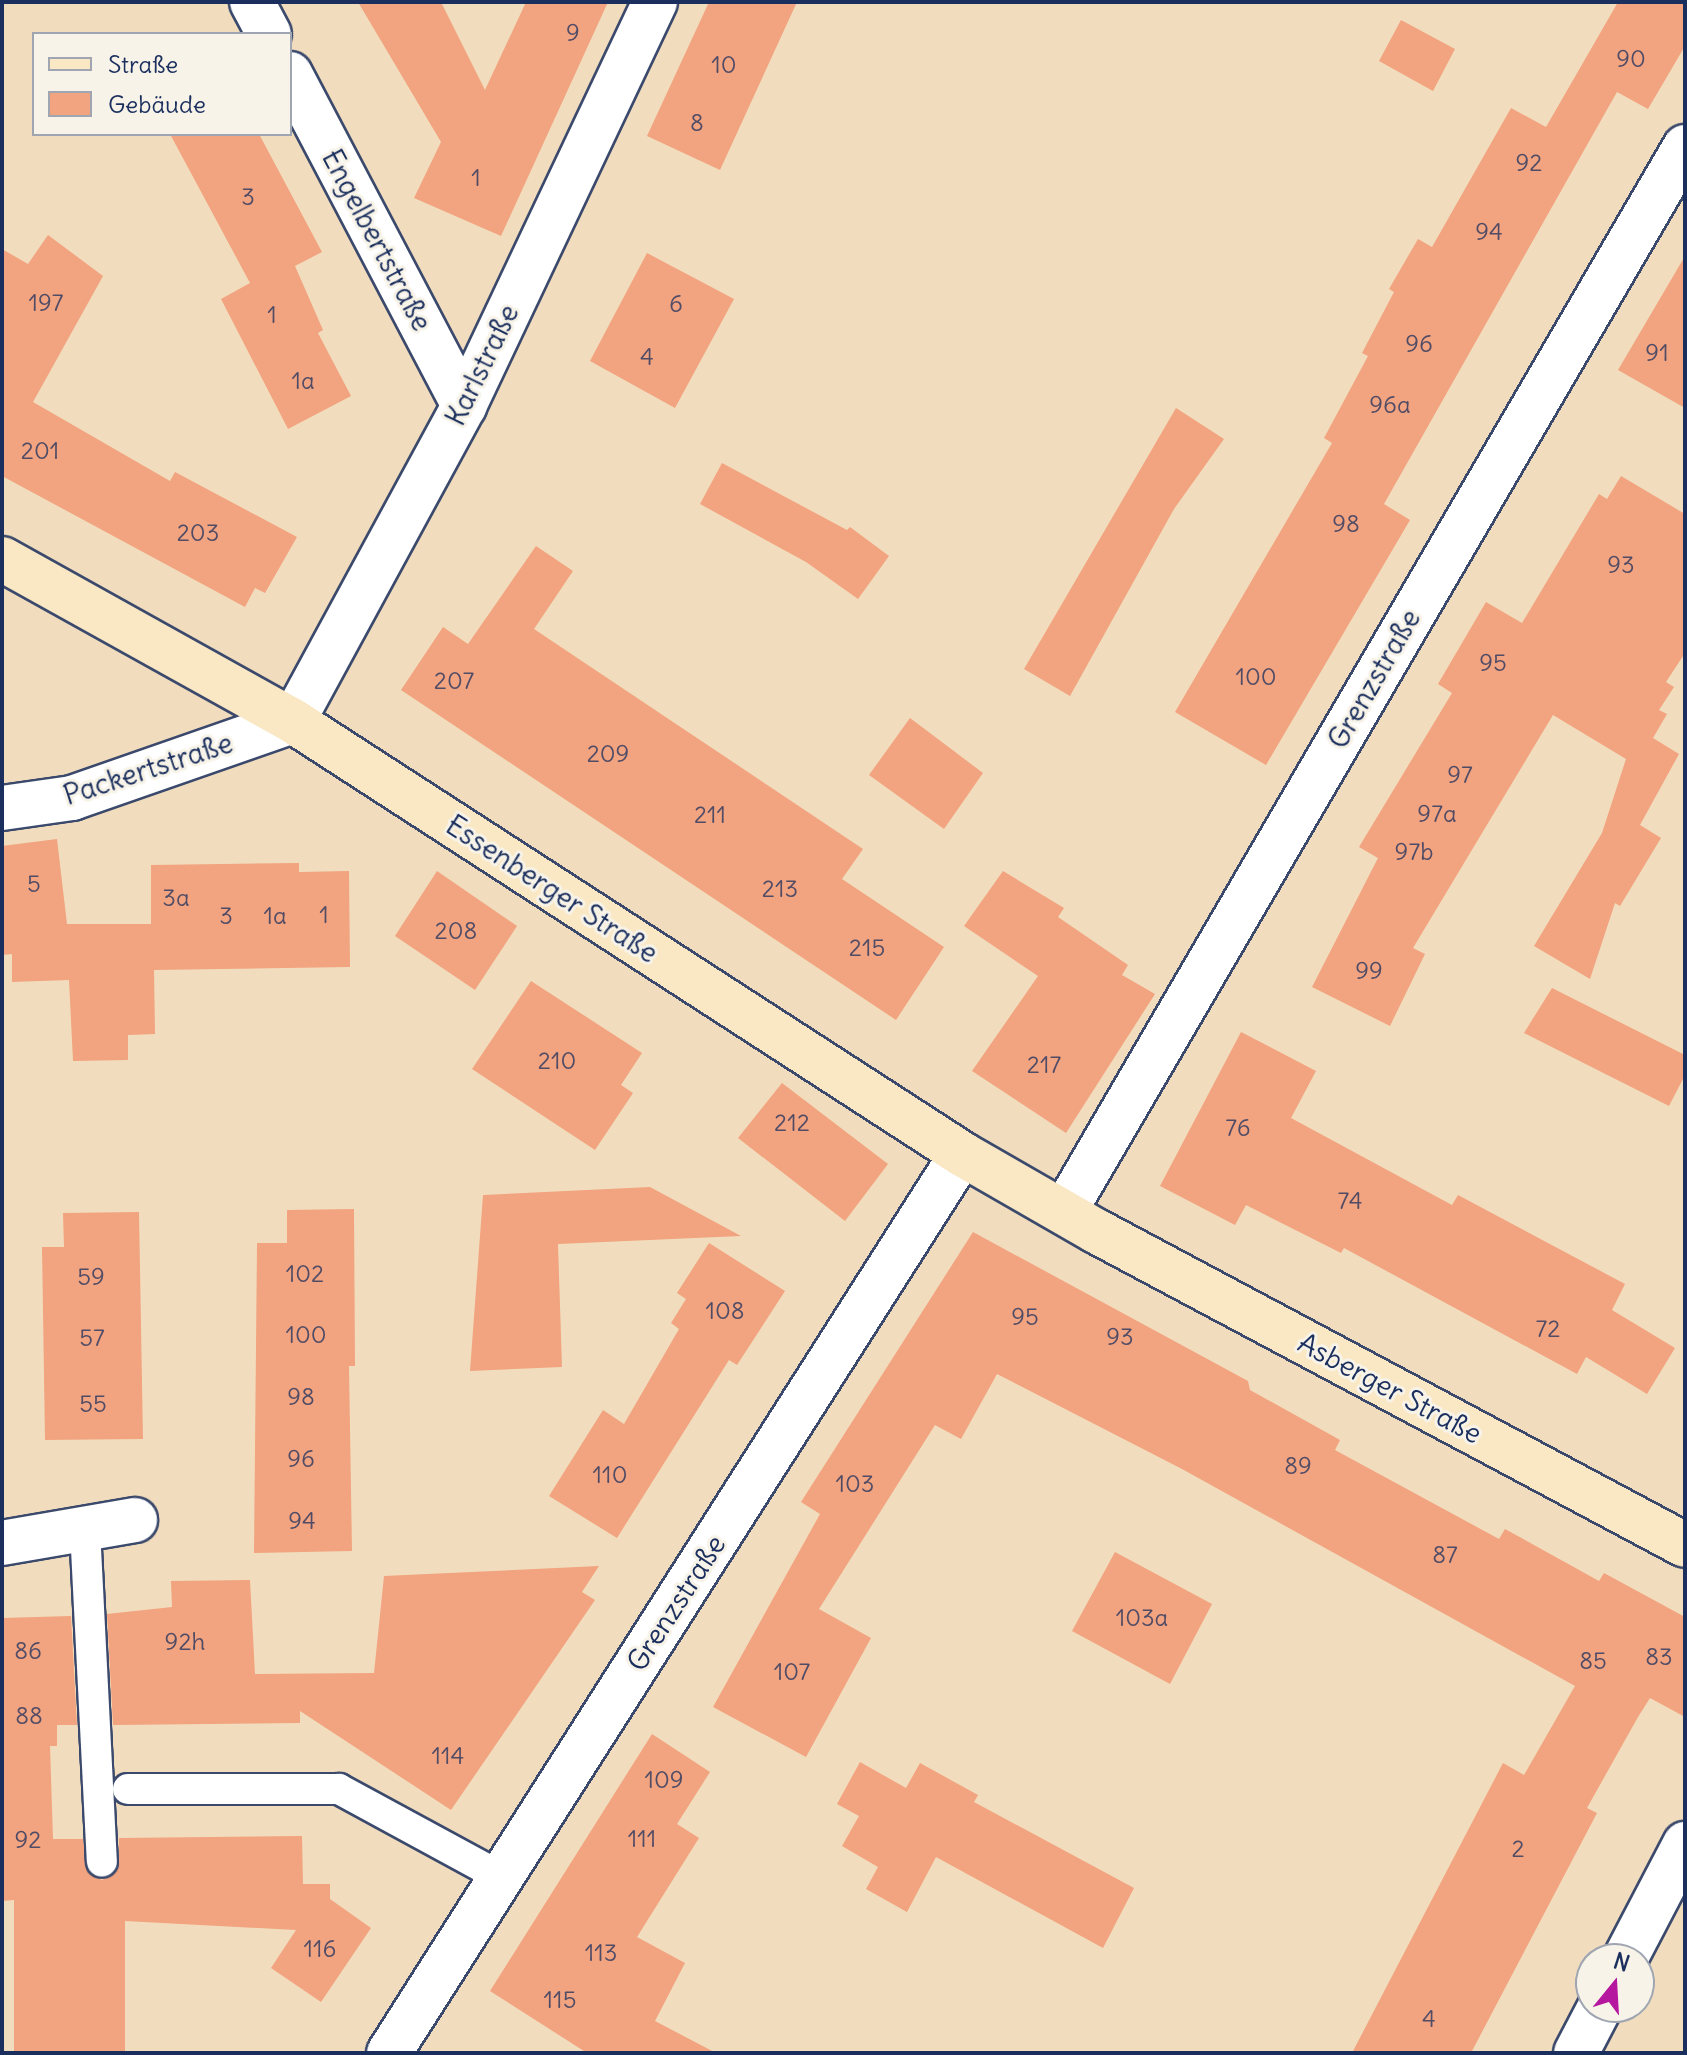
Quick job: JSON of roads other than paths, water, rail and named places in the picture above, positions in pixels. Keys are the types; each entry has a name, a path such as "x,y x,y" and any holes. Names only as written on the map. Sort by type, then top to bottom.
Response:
{"street":[{"path":"252,2 268,32"},
{"name":"Karlstraße","path":"293,721 464,406 655,2"},
{"name":"Engelbertstraße","path":"292,78 464,406"},
{"name":"Grenzstraße","path":"1080,1222 1685,147"},
{"name":"Essenberger Straße","path":"2,559 293,721 962,1154 1080,1222"},
{"name":"Packertstraße","path":"2,808 72,798 293,721"},
{"name":"Grenzstraße","path":"389,2053 962,1154"},
{"name":"Asberger Straße","path":"1080,1222 1685,1545"},
{"path":"2,1543 135,1520"},
{"path":"1633,1943 1685,1844"},
{"path":"1576,2053 1592,2023"}],"lane":[{"path":"85,1529 102,1862"},
{"path":"128,1789 339,1789 501,1877"}]}
